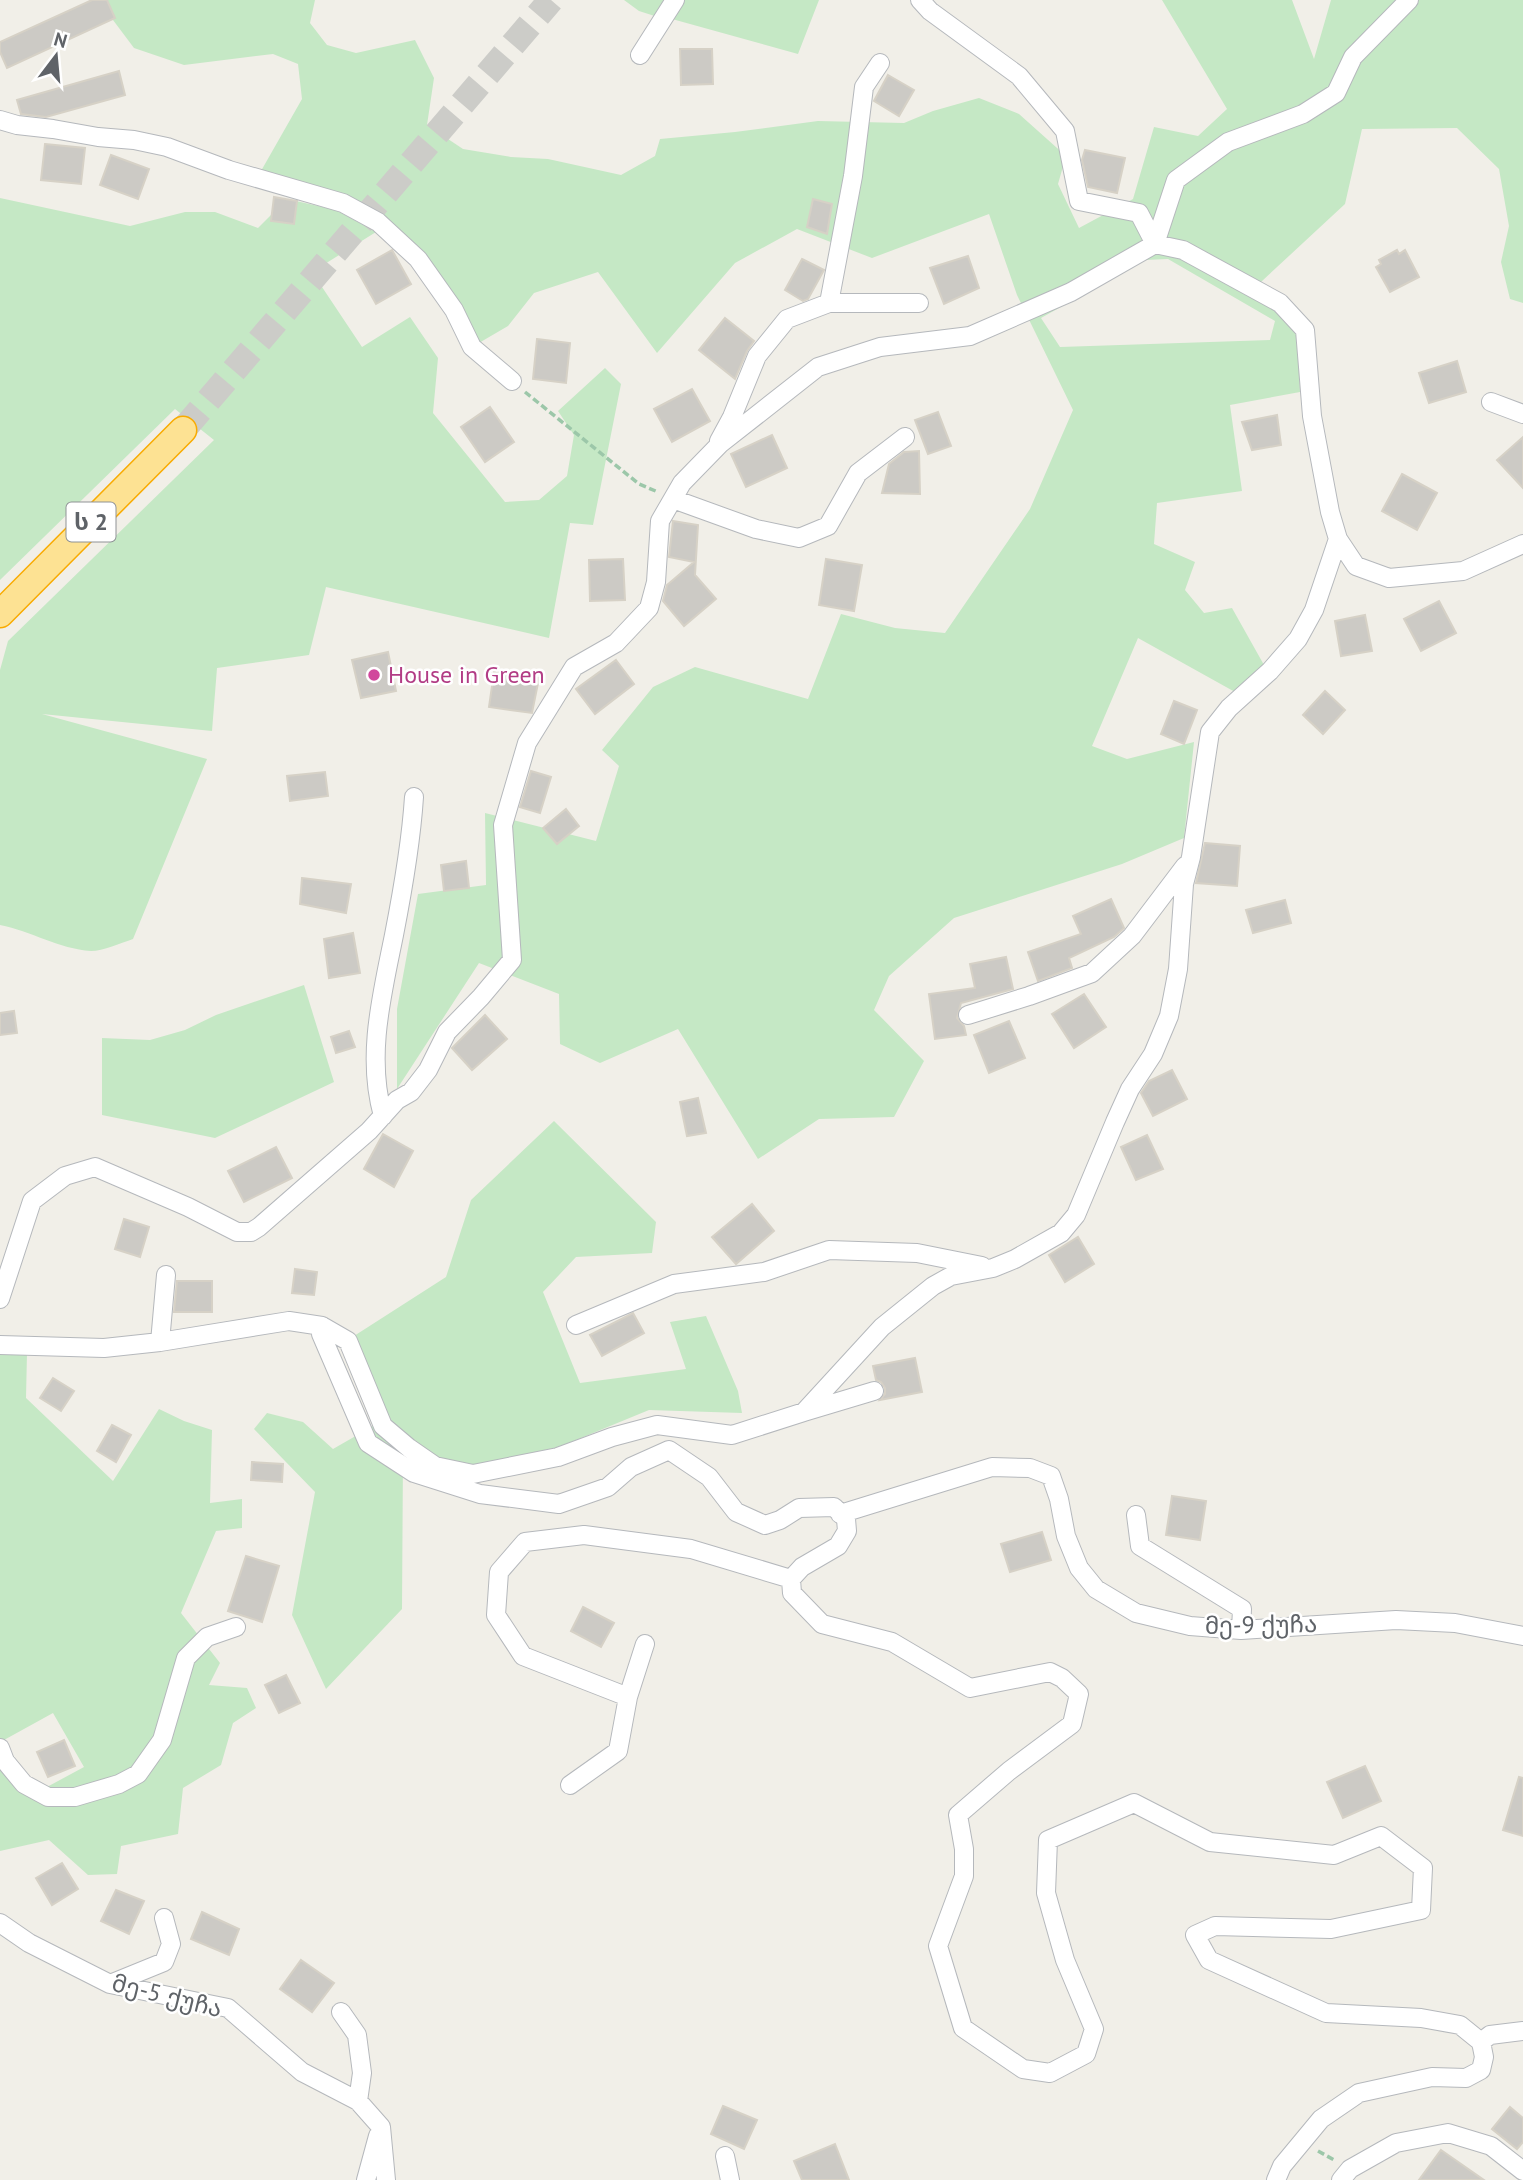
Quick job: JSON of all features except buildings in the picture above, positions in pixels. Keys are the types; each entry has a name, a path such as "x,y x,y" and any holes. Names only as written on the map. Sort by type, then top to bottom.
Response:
{"highway":[{"name":"ს 2","path":"0,614 183,430"}],"street":[{"path":"640,55 675,0"},
{"path":"920,0 930,11 1019,76 1065,131 1079,201 1139,212 1155,244"},
{"path":"1155,244 1176,180 1228,142 1303,114 1336,93 1353,57 1409,0"},
{"path":"829,303 853,176 864,87 880,63"},
{"path":"0,120 17,125 134,140 167,147 229,170 343,204 378,222 418,259 454,310 472,347 512,381"},
{"path":"0,1299 4,1270 32,1201 65,1176 95,1167 188,1207 237,1232 251,1232 359,1140 397,1100 411,1092 428,1070 447,1032 512,960 503,825 527,743 574,667 616,643 649,608 656,582 660,521 682,483 714,450 818,367 880,347 970,336 1071,292 1155,244 1183,250 1280,303 1305,330 1312,416 1330,512 1338,539 1356,566 1389,578 1465,571 1523,544"},
{"path":"714,450 732,417 757,356 787,319 829,303 919,303"},
{"path":"1491,402 1523,414"},
{"path":"673,499 756,529 799,538 828,526 858,473 905,437"},
{"path":"804,1412 882,1327 912,1301 951,1276 993,1268 1015,1259 1061,1233 1076,1215 1130,1089 1153,1055 1169,1016 1178,969 1184,884 1191,857 1210,732 1229,708 1270,671 1298,639 1314,610 1338,539"},
{"path":"383,1116 377,1094 375,1041 412,834 414,797"},
{"path":"968,1015 1092,973 1132,936 1191,857"},
{"path":"576,1325 674,1284 764,1272 829,1250 917,1254 993,1268"},
{"path":"160,1342 166,1275"},
{"path":"0,1345 104,1348 160,1342 289,1321 323,1326 348,1341 383,1426 435,1466 473,1474 558,1457 657,1424 732,1435 874,1391"},
{"path":"323,1326 321,1334 368,1443 414,1473 480,1494 559,1504 608,1487 631,1467 669,1450 709,1477 736,1512 765,1525 780,1520 799,1508 834,1507 846,1519 847,1531 838,1546 802,1567 792,1579 792,1593 822,1624 892,1642 970,1688 1050,1672 1062,1678 1079,1694 1072,1724 1009,1771 958,1815 964,1849 964,1876 938,1946 963,2028 1023,2068 1050,2073 1086,2054 1094,2029 1065,1960 1046,1893 1048,1840 1134,1803 1210,1842 1334,1855 1381,1836 1423,1868 1421,1910 1331,1929 1215,1926 1195,1935 1209,1959 1326,2013 1422,2018 1460,2025 1481,2042 1484,2057 1481,2070 1466,2078 1432,2077 1359,2093 1321,2119 1282,2166 1276,2180"},
{"name":"მე-9 ქუჩა","path":"840,1514 992,1467 1030,1468 1051,1476 1059,1499 1066,1536 1079,1568 1096,1589 1136,1612 1190,1626 1241,1630 1396,1620 1455,1623 1523,1636"},
{"path":"1136,1515 1140,1546 1242,1609 1241,1630"},
{"path":"628,1697 523,1656 509,1635 496,1615 499,1572 525,1542 584,1535 691,1549 792,1579"},
{"path":"0,1748 5,1760 24,1784 48,1797 75,1797 120,1784 138,1774 162,1740 186,1658 207,1637 236,1627"},
{"path":"570,1785 618,1751 628,1697 645,1644"},
{"path":"110,1984 164,1962 172,1944 164,1917"},
{"name":"მე-5 ქუჩა","path":"0,1923 29,1943 110,1984 228,2008 302,2072 358,2101 381,2127"},
{"path":"341,2012 357,2035 362,2073 358,2101"},
{"path":"1481,2042 1490,2035 1523,2031"},
{"path":"366,2180 381,2127"},
{"path":"381,2127 386,2180"},
{"path":"1346,2174 1396,2143 1448,2133 1492,2146 1523,2171"},
{"path":"725,2155 730,2180"}],"path":[{"path":"512,381 639,484 673,499"},
{"path":"1301,2143 1346,2174"}],"green space":[{"path":"98,0 315,0 310,23 327,45 356,53 415,40 434,78 427,125 463,149 511,157 548,159 621,175 655,156 660,139 818,121 904,123 933,111 979,98 1019,114 1066,156 1058,184 1079,228 1133,199 1154,127 1198,136 1227,109 1162,0 1292,0 1314,59 1331,0 1523,0 1523,303 1510,299 1501,262 1509,226 1499,169 1457,128 1362,129 1345,204 1249,295 1268,303 1298,334 1300,392 1230,405 1242,491 1157,503 1154,544 1195,562 1185,590 1204,613 1232,608 1264,665 1235,692 1138,638 1092,746 1127,759 1194,742 1184,838 1122,864 954,918 889,976 874,1010 924,1061 894,1117 819,1119 758,1159 678,1029 600,1063 560,1044 559,994 479,963 397,1089 397,1009 418,894 486,885 485,813 596,841 619,766 602,750 653,687 695,667 808,699 841,614 895,628 945,633 1030,509 1073,410 1017,295 989,214 872,258 797,229 735,263 657,353 598,272 534,293 508,326 472,347 454,310 378,222 257,178 302,99 298,64 273,54 184,65 134,48","holes":["1168,259 1275,321 1270,340 1060,347 1041,318 1145,260"]},
{"path":"624,0 675,0 664,19 639,11"},
{"path":"681,0 819,0 798,54 672,19"},
{"path":"0,198 130,226 185,212 215,212 258,228 287,199 336,210 376,232 312,272 362,347 410,317 438,358 433,413 505,502 539,500 567,476 574,435 558,411 605,368 621,384 593,525 570,523 549,638 326,587 309,655 217,668 212,731 42,714 207,759 133,939 96,951 79,950 0,925 0,670 8,641 214,440 175,409 0,580"},
{"path":"304,985 334,1082 215,1138 102,1115 102,1038 150,1040 185,1030 216,1015"},
{"path":"554,1121 656,1222 652,1253 576,1257 543,1292 580,1383 686,1369 670,1322 706,1316 738,1391 742,1413 649,1410 559,1447 469,1466 436,1457 391,1423 354,1336 446,1277 471,1200"},
{"path":"0,1351 27,1353 26,1398 113,1481 159,1409 212,1430 210,1503 242,1499 242,1528 216,1531 181,1613 220,1663 209,1685 247,1688 256,1708 233,1723 221,1765 183,1788 178,1834 121,1846 117,1874 88,1875 49,1840 0,1851","holes":["53,1713 84,1767 34,1794 4,1740"]},
{"path":"267,1413 303,1422 333,1449 373,1426 403,1454 402,1609 326,1689 292,1615 315,1492 254,1429"}],"tunnel":[{"path":"183,430 551,0"}],"place":[{"name":"House in Green","path":"374,675"}]}
